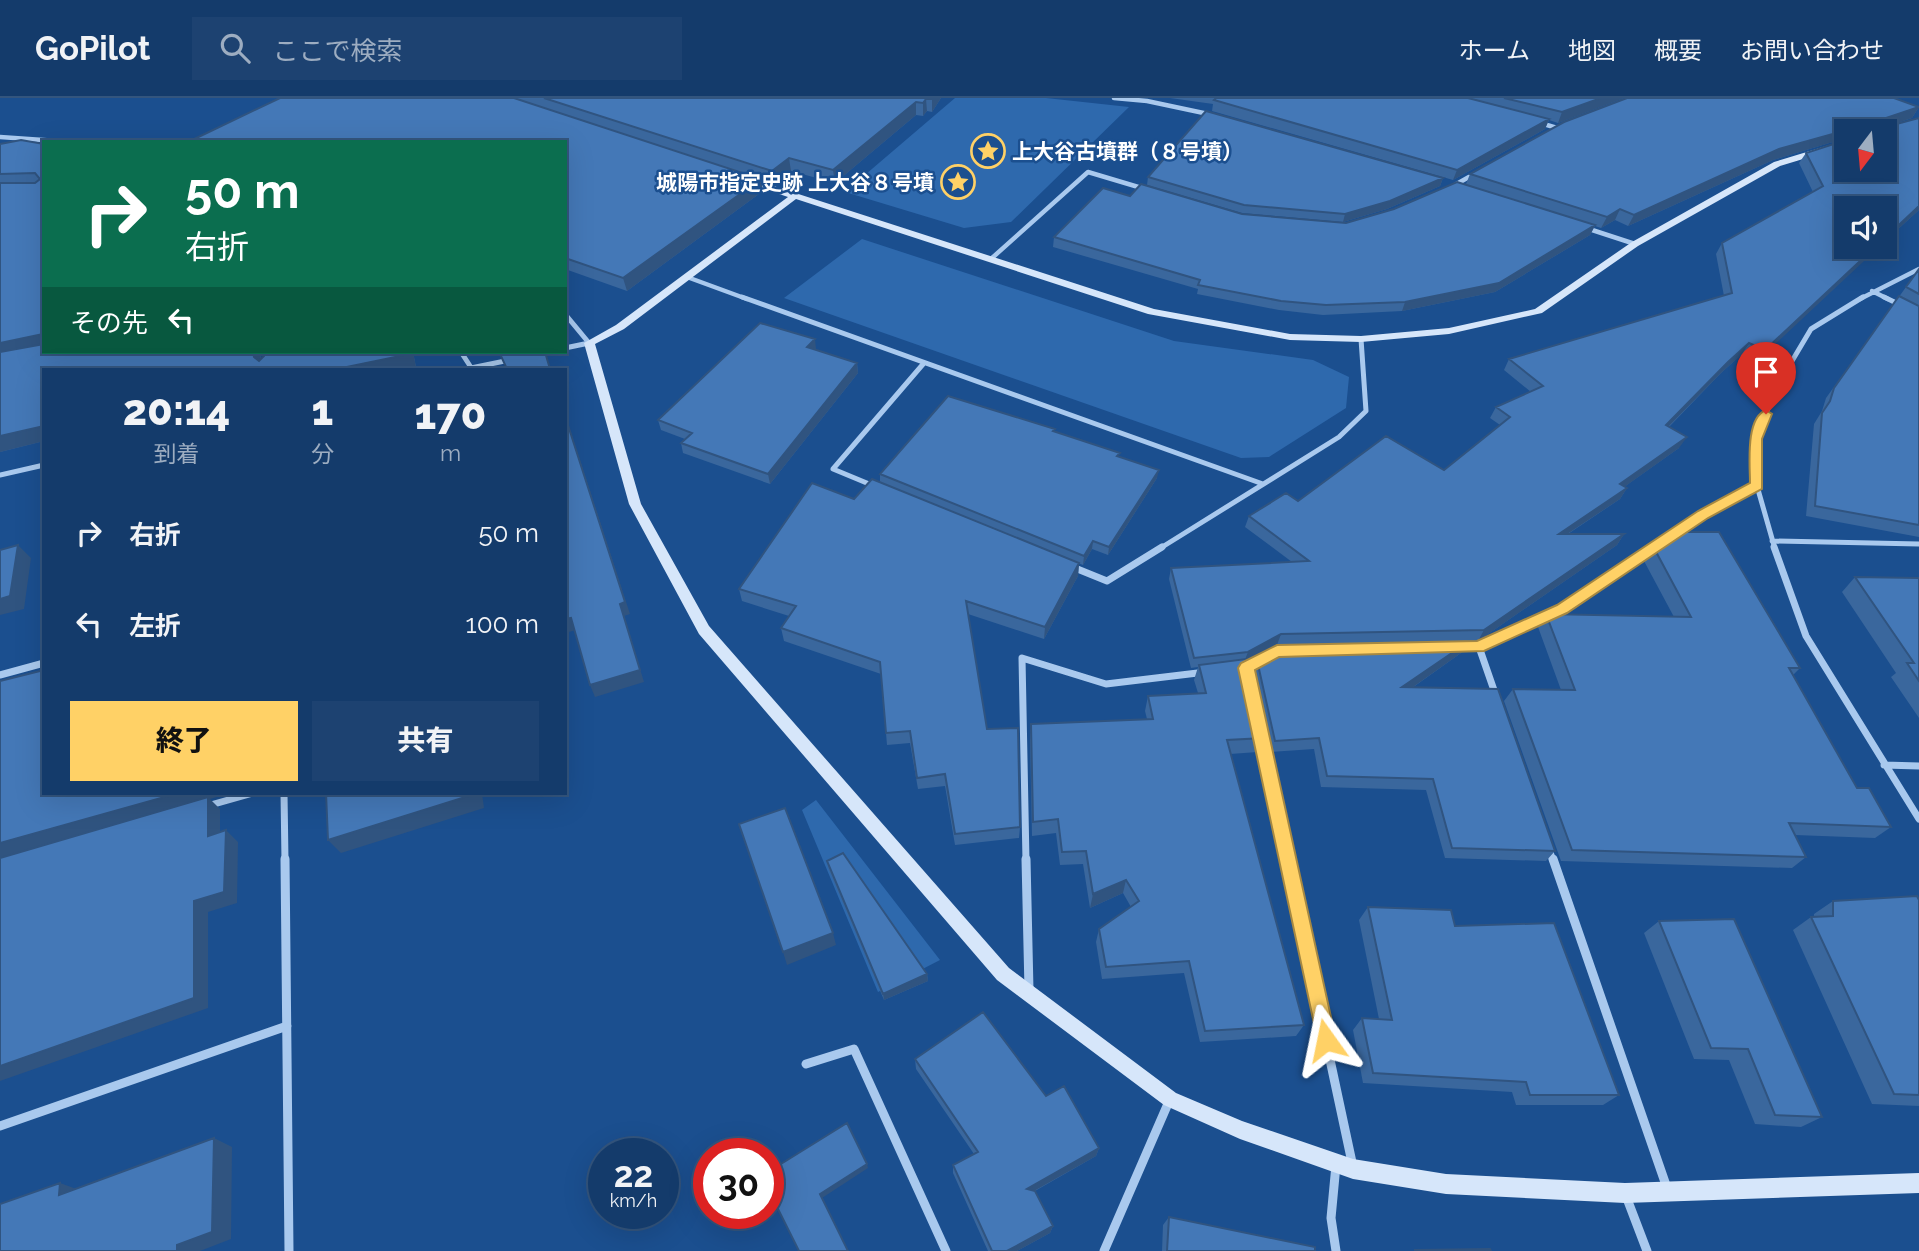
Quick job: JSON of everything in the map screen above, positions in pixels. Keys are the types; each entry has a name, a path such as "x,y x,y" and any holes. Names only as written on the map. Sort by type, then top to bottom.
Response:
{"street":[{"path":"1114,98 1147,101 1226,118"},
{"path":"1532,121 1557,128"},
{"path":"1546,134 1570,123"},
{"path":"0,137 43,140"},
{"path":"729,175 1152,312 1290,337 1361,339 1449,331 1538,311 1635,244 1777,164 1834,147"},
{"path":"992,258 1087,172 1151,191"},
{"path":"1444,190 1478,172"},
{"path":"1442,181 1468,189"},
{"path":"567,348 589,343 620,327 796,196"},
{"path":"1573,224 1635,244"},
{"path":"1919,269 1872,290 1811,329 1776,388 1756,439 1757,486 1772,541 1806,636 1919,819"},
{"path":"687,277 1263,484"},
{"path":"1872,290 1919,314"},
{"path":"567,316 589,343 635,504 704,631 1003,974 1170,1099 1240,1130 1353,1169 1446,1184 1625,1193 1919,1182"},
{"path":"1057,561 1107,581 1339,437 1366,411 1361,339"},
{"path":"474,368 523,357"},
{"path":"883,489 833,469 924,363"},
{"path":"0,475 42,465"},
{"path":"1452,648 1479,647 1562,609 1703,514 1757,486"},
{"path":"1772,541 1919,544"},
{"path":"1479,647 1501,712"},
{"path":"1233,669 1246,668 1277,651"},
{"path":"1029,995 1022,658 1106,684 1221,671"},
{"path":"0,675 42,664"},
{"path":"1246,668 1249,681"},
{"path":"1258,721 1353,1169"},
{"path":"1884,765 1919,766"},
{"path":"200,808 246,795"},
{"path":"284,795 289,1251"},
{"path":"1546,841 1668,1191"},
{"path":"0,1126 287,1026"},
{"path":"806,1065 854,1049 946,1251"},
{"path":"1104,1251 1170,1099"},
{"path":"1336,1163 1331,1218 1336,1251"},
{"path":"1625,1193 1647,1251"}],"shaded area":[{"path":"955,98 1046,98 1129,107 1011,222 964,228 845,192"},
{"path":"862,239 1174,341 1313,360 1349,377 1346,408 1269,457 1241,458 784,298"},
{"path":"816,800 940,960 878,992 802,810"}],"building":[{"path":"280,98 514,98 761,179 623,278 567,259 567,140 192,140"},
{"path":"544,98 933,98 926,99 923,103 916,102 833,170 789,158 772,171"},
{"path":"1468,98 1549,119 1457,170 1214,100"},
{"path":"1504,98 1601,98 1562,112"},
{"path":"1627,98 1894,98 1919,107 1886,119 1834,119 1834,134 1779,149 1634,215 1620,209 1607,217 1470,174 1564,122"},
{"path":"1206,111 1443,178 1390,201 1345,214 1244,205 1148,177"},
{"path":"1919,118 1919,206 1897,227 1897,196 1834,196 1834,259 1862,259 1765,350 1749,343 1666,425 1687,437 1620,484 1627,488 1559,534 1624,534 1484,630 1281,634 1248,652 1194,658 1171,568 1309,561 1249,516 1286,493 1298,501 1386,436 1444,470 1510,417 1496,407 1543,386 1509,359 1732,293 1722,243 1823,186 1806,153 1834,144 1834,182 1897,182 1897,124"},
{"path":"21,140 42,144 42,334 0,343 0,183 35,183 40,179 35,173 0,174 0,144"},
{"path":"1457,182 1595,225 1499,283 1405,302 1326,305 1281,301 1198,285 1200,280 1054,237 1103,188 1130,196 1141,184 1242,214 1346,223 1394,209"},
{"path":"1919,269 1919,294 1906,287"},
{"path":"1899,296 1919,306 1919,525 1815,506 1822,413 1834,388"},
{"path":"760,323 815,339 807,347 857,363 768,474 681,443 692,433 658,420"},
{"path":"42,344 42,354 253,354 259,361 264,354 410,354 342,368 42,368 42,426 0,436 0,352"},
{"path":"500,354 546,354 550,368 507,368"},
{"path":"948,396 1055,429 1053,431 1120,453 1117,456 1159,470 1109,547 1093,541 1084,556 880,474"},
{"path":"567,422 625,602 620,604 640,670 590,685 571,618 567,619"},
{"path":"872,479 1079,563 1045,627 966,601 987,729 1018,728 1020,827 955,834 945,774 917,778 910,731 886,733 880,662 781,628 796,606 739,589 812,483 854,499"},
{"path":"1677,532 1719,532 1800,668 1789,668 1857,788 1869,788 1891,827 1789,823 1806,857 1572,850 1513,689 1575,690 1546,614 1691,617 1654,548"},
{"path":"18,545 10,596 0,599 0,550"},
{"path":"1855,577 1919,578 1919,681 1907,663 1914,663"},
{"path":"1468,642 1402,687 1498,689 1555,851 1452,848 1433,779 1327,776 1319,738 1275,741 1257,660 1283,646"},
{"path":"1246,659 1264,738 1227,740 1304,1025 1205,1031 1189,961 1106,967 1099,929 1139,901 1126,880 1093,894 1086,851 1062,852 1058,819 1033,822 1031,724 1153,719 1148,696 1206,693 1199,665"},
{"path":"42,670 42,795 172,795 0,843 0,681"},
{"path":"326,795 472,795 328,840"},
{"path":"208,797 208,836 226,830 224,892 194,901 194,998 0,1066 0,858"},
{"path":"785,808 833,933 783,952 739,824"},
{"path":"843,853 927,974 883,994 827,861"},
{"path":"1917,896 1919,1095 1894,1094 1811,917 1833,916 1833,901"},
{"path":"1368,907 1451,910 1455,926 1554,923 1619,1095 1530,1095 1526,1082 1373,1073 1362,1018 1392,1020"},
{"path":"1734,919 1822,1117 1775,1115 1748,1049 1711,1048 1659,921"},
{"path":"983,1012 1046,1096 1064,1086 1099,1148 1027,1189 1035,1191 1053,1226 1007,1251 992,1251 953,1165 978,1152 915,1059"},
{"path":"847,1123 867,1164 820,1194 848,1251 799,1251 784,1221 784,1162"},
{"path":"214,1138 212,1232 177,1245 177,1251 0,1251 0,1204 60,1183 59,1195"},
{"path":"1169,1217 1315,1247 1315,1251 1167,1251"},
{"path":"1415,1250 1491,1251 1415,1251"}],"place":[{"name":"上大谷古墳群（８号墳）","path":"988,151"},
{"name":"城陽市指定史跡 上大谷８号墳","path":"958,182"}],"route":[{"path":"1326,1040 1246,668 1277,651 1479,647 1562,609 1703,514 1757,486 1756,439 1766,414"}]}
